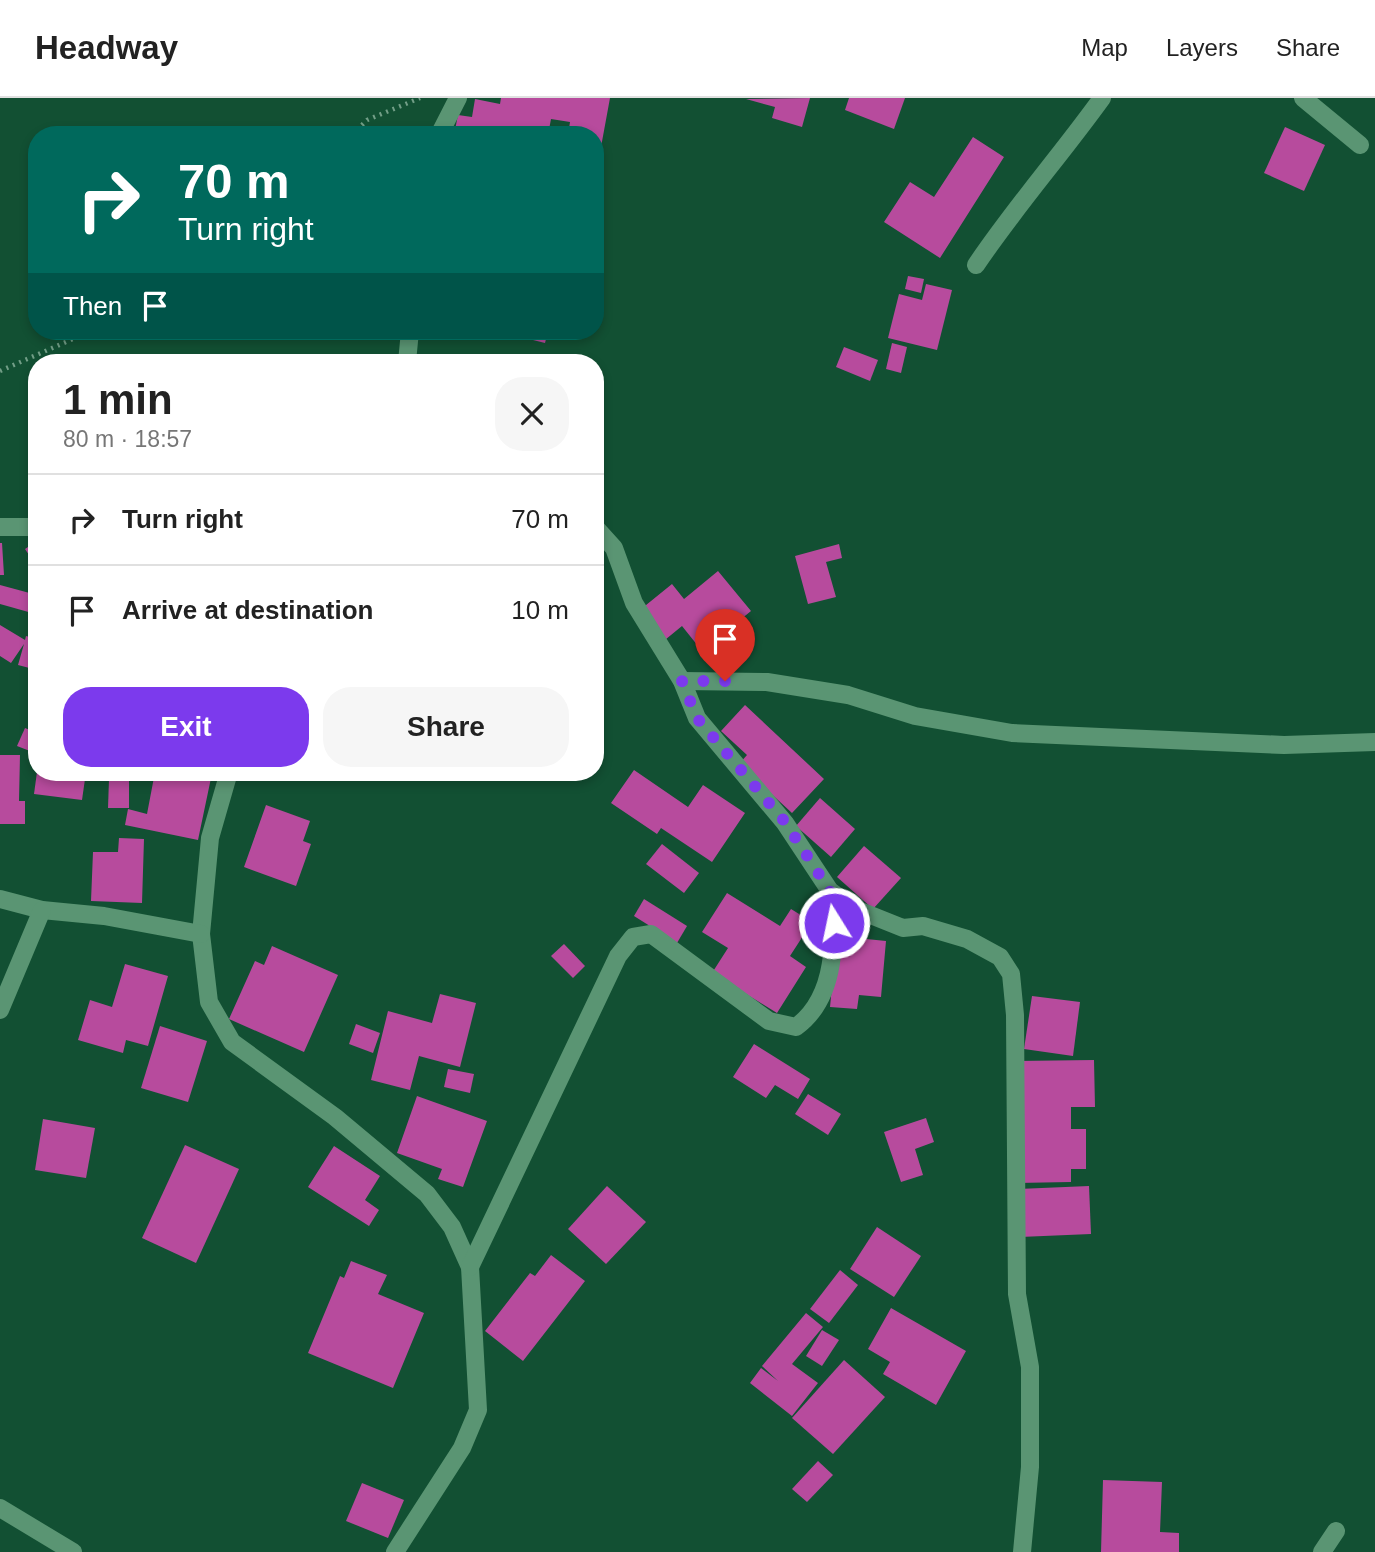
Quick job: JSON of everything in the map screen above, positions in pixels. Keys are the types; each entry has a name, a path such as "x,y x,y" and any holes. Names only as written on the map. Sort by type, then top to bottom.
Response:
{"street":[{"path":"444,126 458,98"},
{"path":"976,265 1017,204 1052,166 1102,98"},
{"path":"1303,98 1360,145"},
{"path":"0,527 28,527"},
{"path":"604,537 614,548 634,603 682,681 697,718 785,822 830,891 858,910 903,928 923,926 967,939 1000,957 1011,974 1015,1015 1017,1294 1030,1367 1030,1467 1022,1552"},
{"path":"682,681 781,684 848,695 915,716 1012,733 1284,745 1375,742"},
{"path":"226,781 210,838 201,934 209,1002 232,1042 335,1117 427,1194 452,1227 470,1267 478,1410 462,1448 395,1552"},
{"path":"470,1267 618,956 633,937 651,934 769,1021 796,1027 813,1015 827,984 834,923 830,891"},
{"path":"0,899 42,910 104,916 201,934"},
{"path":"0,1010 42,910"},
{"path":"0,1508 74,1552"},
{"path":"1322,1552 1336,1531"}],"path":[{"path":"361,126 367,120 420,98"},
{"path":"39,354 71,340"},
{"path":"0,371 28,359"}],"building":[{"path":"501,98 610,98 604,131 604,126 569,126 570,122 551,119 550,126 456,126 458,115 472,117 475,99 500,104"},
{"path":"810,98 802,127 772,118 775,107 746,99"},
{"path":"849,98 905,98 894,129 845,110"},
{"path":"1285,127 1325,145 1304,191 1264,173"},
{"path":"973,137 1004,157 940,258 884,222 910,182 934,197"},
{"path":"908,276 924,279 921,293 905,289"},
{"path":"926,284 952,290 937,350 888,338 899,294 922,300"},
{"path":"892,343 907,347 901,373 886,369"},
{"path":"844,347 878,360 870,381 836,367"},
{"path":"2,543 4,575 0,575"},
{"path":"839,544 842,558 826,562 836,597 808,604 795,556"},
{"path":"718,571 751,611 702,651 682,626 660,644 635,614 672,584 684,599"},
{"path":"0,585 28,593 28,612 0,604"},
{"path":"0,625 25,640 28,637 28,668 18,665 24,644 11,663 0,656"},
{"path":"745,705 824,779 792,813 739,764 747,755 721,731"},
{"path":"25,728 28,729 28,750 17,746"},
{"path":"0,755 20,755 19,801 25,801 25,824 0,824"},
{"path":"634,770 688,807 703,785 745,813 712,862 661,828 657,834 611,803"},
{"path":"36,781 85,781 82,800 34,794"},
{"path":"109,781 129,781 129,808 108,808"},
{"path":"153,781 210,781 198,840 125,825 128,809 147,814"},
{"path":"820,798 855,829 831,857 796,826"},
{"path":"266,805 310,821 303,841 311,844 296,886 244,867"},
{"path":"119,838 144,839 142,903 91,901 93,852 118,852"},
{"path":"662,844 699,873 684,893 646,864"},
{"path":"864,846 901,878 873,909 837,877"},
{"path":"727,893 780,926 791,909 812,922 790,956 806,967 777,1013 712,973 728,948 702,932"},
{"path":"644,899 687,926 677,943 634,916"},
{"path":"837,936 886,941 881,997 859,995 857,1009 830,1007"},
{"path":"564,944 585,966 573,978 551,956"},
{"path":"272,946 338,975 304,1052 229,1019 255,961 264,965"},
{"path":"125,964 168,976 148,1046 126,1040 123,1053 78,1040 90,1000 112,1007"},
{"path":"440,994 476,1003 460,1067 419,1056 410,1090 371,1080 388,1011 432,1023"},
{"path":"1032,996 1080,1002 1073,1056 1024,1049"},
{"path":"356,1024 380,1033 373,1053 349,1044"},
{"path":"160,1026 207,1041 188,1102 141,1088"},
{"path":"754,1044 810,1079 798,1099 775,1085 766,1098 733,1077"},
{"path":"1094,1060 1095,1107 1071,1107 1071,1129 1086,1129 1086,1169 1071,1169 1071,1182 1015,1183 1014,1061"},
{"path":"448,1069 474,1074 470,1093 444,1087"},
{"path":"808,1094 841,1114 828,1135 795,1114"},
{"path":"417,1096 487,1121 463,1187 438,1179 442,1169 397,1153"},
{"path":"926,1118 934,1142 915,1149 923,1175 901,1182 884,1132"},
{"path":"43,1119 95,1128 86,1178 35,1170"},
{"path":"185,1145 239,1169 196,1263 142,1238"},
{"path":"334,1146 380,1176 365,1200 379,1210 369,1226 308,1187"},
{"path":"607,1186 646,1222 606,1264 568,1229"},
{"path":"1089,1186 1091,1234 1020,1237 1018,1189"},
{"path":"877,1227 921,1256 894,1297 850,1269"},
{"path":"551,1255 585,1281 523,1361 485,1331 530,1273 535,1276"},
{"path":"351,1261 387,1275 378,1294 424,1313 393,1388 308,1353 340,1276 344,1278"},
{"path":"840,1270 858,1285 829,1323 810,1309"},
{"path":"891,1308 966,1351 936,1405 883,1374 890,1362 868,1349"},
{"path":"806,1313 823,1327 792,1364 818,1383 792,1416 750,1383 761,1368 778,1381 762,1366"},
{"path":"822,1330 839,1340 822,1366 806,1356"},
{"path":"844,1360 885,1397 833,1454 792,1418"},
{"path":"818,1461 833,1475 807,1502 792,1489"},
{"path":"1103,1480 1162,1482 1160,1532 1179,1533 1179,1552 1101,1552"},
{"path":"362,1483 404,1500 388,1538 346,1521"}],"route":[{"path":"725,681 682,681 697,718 785,822 830,891 834,923"}]}
